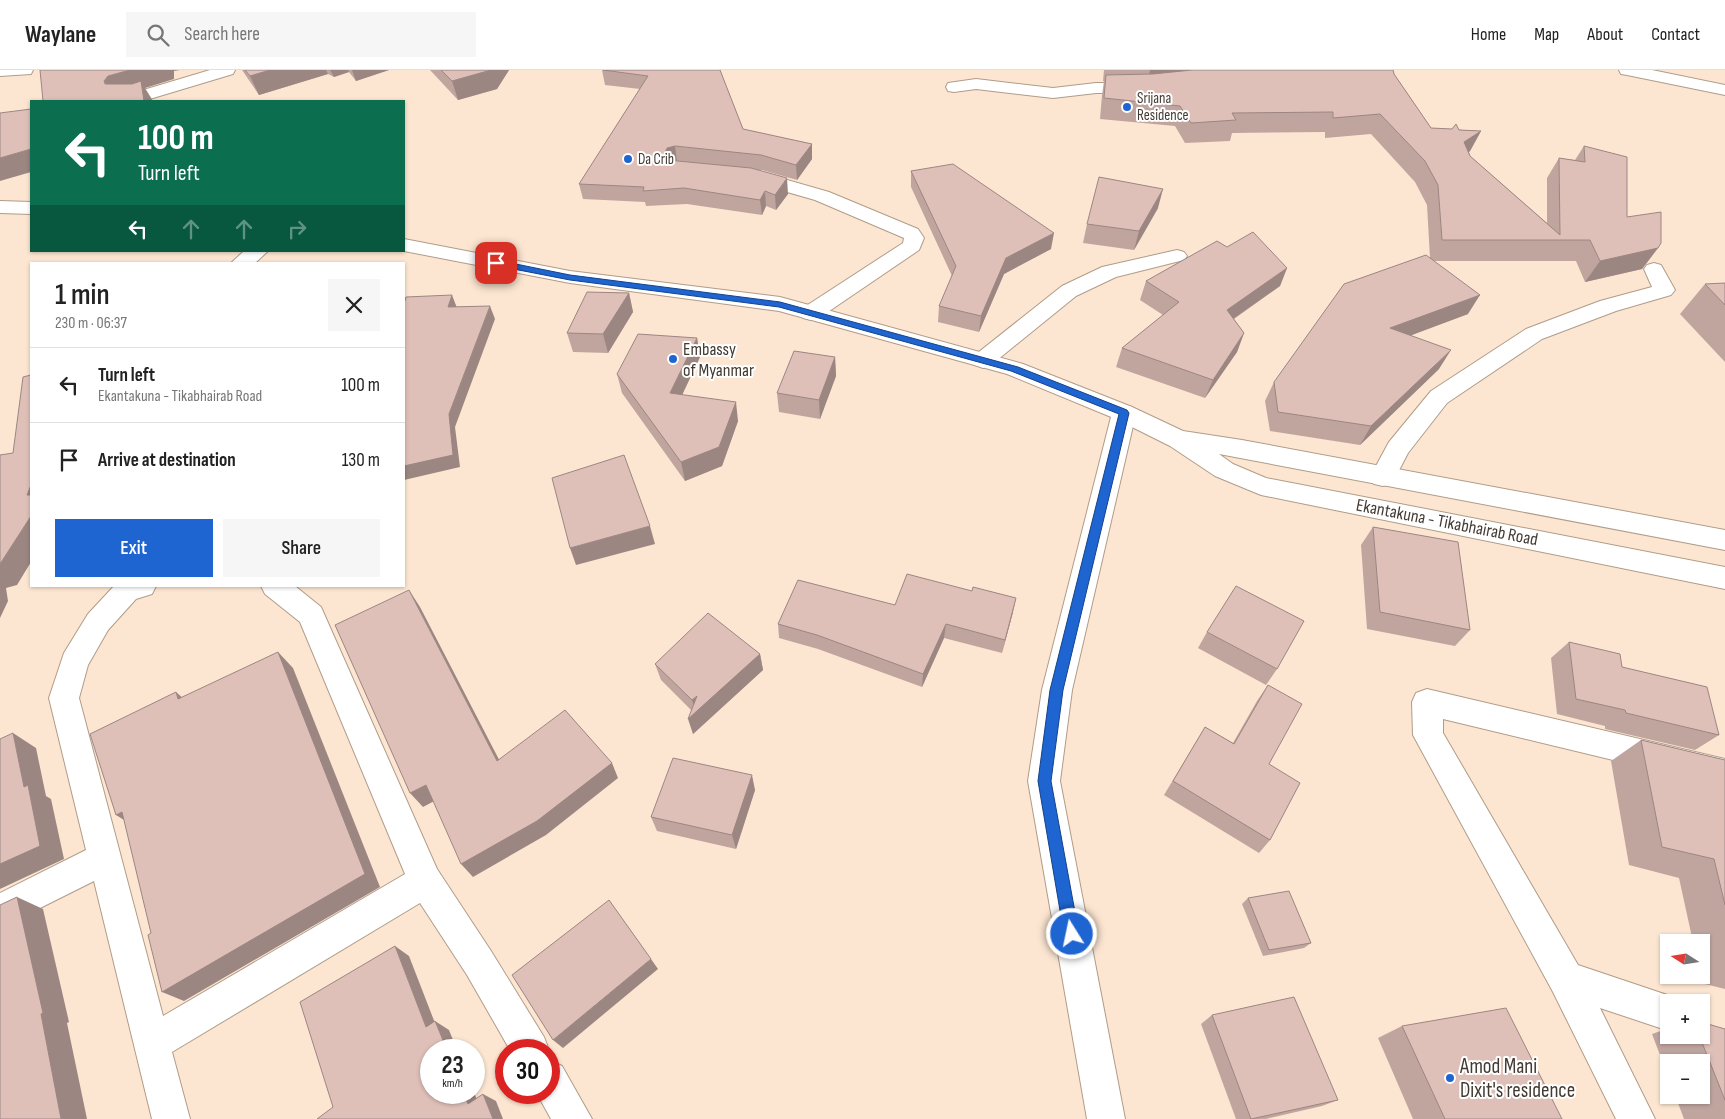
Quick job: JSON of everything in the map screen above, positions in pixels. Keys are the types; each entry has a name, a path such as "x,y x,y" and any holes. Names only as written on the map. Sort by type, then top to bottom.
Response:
{"street":[{"path":"0,71 25,70"},
{"path":"129,100 227,70"},
{"path":"1626,70 1725,90"},
{"path":"954,87 976,84 1053,93 1096,88 1157,86"},
{"path":"736,174 755,176 822,196 911,233 914,238 912,246 811,313"},
{"path":"0,207 30,208"},
{"name":"Ekantakuna - Tikabhairab Road","path":"405,245 570,277 780,304 1015,369 1124,413 1179,440 1224,470 1261,486 1725,578"},
{"path":"243,262 257,252"},
{"path":"983,360 1069,291 1108,272 1177,256"},
{"path":"1383,477 1398,448 1439,397 1534,334 1608,306 1664,290 1654,269"},
{"path":"1106,1119 1044,781 1056,690 1124,413"},
{"name":"Ekantakuna - Tikabhairab Road","path":"1179,440 1220,445 1383,477 1718,538"},
{"path":"1718,538 1725,578"},
{"path":"131,587 98,622 74,662 64,698 171,1119"},
{"path":"276,587 311,615 425,881 479,964 524,1039"},
{"path":"1636,1119 1566,979 1428,735 1427,702 1725,774"},
{"path":"0,911 105,858"},
{"path":"152,1043 425,881"},
{"path":"1566,979 1660,1010"},
{"path":"560,1097 573,1119"}],"building":[{"path":"40,70 130,70 108,76 104,81 105,84 132,84 141,81 144,100 43,100"},
{"path":"245,70 270,70 250,76"},
{"path":"441,70 491,70 452,81"},
{"path":"603,70 720,70 743,129 812,144 796,165 761,155 675,146 667,148 664,155 667,160 751,168 787,178 775,195 765,191 760,200 684,188 643,191 644,187 579,184 648,76"},
{"path":"1192,70 1393,70 1431,128 1452,129 1456,124 1459,130 1481,131 1464,142 1470,156 1560,235 1559,158 1585,162 1584,146 1627,157 1627,217 1661,212 1661,243 1658,248 1600,261 1590,240 1442,240 1438,185 1425,161 1380,114 1333,118 1333,112 1232,113 1236,120 1191,123 1180,106 1104,98 1106,75 1153,74"},
{"path":"30,109 30,149 0,158 0,113"},
{"path":"953,164 1054,233 1006,258 981,316 939,306 956,266 911,171"},
{"path":"1099,177 1163,189 1139,231 1087,224"},
{"path":"1253,232 1287,268 1227,310 1244,333 1213,380 1122,348 1179,302 1146,281 1217,241 1227,247"},
{"path":"1426,255 1480,295 1390,328 1451,350 1371,426 1278,412 1274,382 1344,284"},
{"path":"1725,283 1725,305 1705,284"},
{"path":"587,292 629,293 603,334 567,333"},
{"path":"452,295 448,307 490,306 449,414 453,455 405,466 405,300 406,297"},
{"path":"638,334 697,338 670,393 736,402 719,447 681,462 617,374"},
{"path":"794,351 835,357 819,400 777,393"},
{"path":"30,375 30,488 27,495 30,495 30,518 0,564 0,455 13,453 23,377"},
{"path":"624,455 650,526 570,548 552,478"},
{"path":"1373,527 1458,542 1470,630 1380,612"},
{"path":"907,574 972,591 973,587 1016,598 1005,640 946,624 923,674 817,635 778,624 798,580 895,605"},
{"path":"1236,586 1304,621 1277,669 1207,632"},
{"path":"409,590 497,761 565,710 612,763 537,821 461,864 426,785 410,793 335,625"},
{"path":"708,613 760,654 688,719 697,696 692,700 655,664"},
{"path":"1569,642 1620,654 1622,667 1707,687 1719,735 1576,699"},
{"path":"278,652 365,874 162,992 148,935 151,933 122,812 116,815 90,734 176,692 178,699"},
{"path":"1268,685 1302,704 1269,764 1300,783 1270,840 1173,781 1205,727 1234,744"},
{"path":"13,733 24,787 28,785 40,846 0,864 0,739"},
{"path":"1641,740 1725,760 1725,905 1714,859 1662,847"},
{"path":"673,758 752,775 732,835 651,817"},
{"path":"1289,891 1311,943 1269,950 1248,898"},
{"path":"17,897 43,1013 41,1014 61,1119 0,1119 0,905"},
{"path":"609,900 651,959 554,1039 552,1039 512,975"},
{"path":"395,946 426,1027 435,1021 442,1039 420,1039 420,1104 485,1104 485,1099 493,1119 317,1119 333,1107 300,1002"},
{"path":"1294,997 1338,1100 1251,1119 1212,1015"},
{"name":"Amod Mani Dixit's residence","path":"1506,1008 1562,1119 1445,1119 1402,1026"},
{"path":"1710,1025 1725,1029 1725,1100 1710,1062 1710,1054 1707,1054 1703,1044 1710,1044"}],"place":[{"name":"Srijana Residence","path":"1127,107"},
{"name":"Da Crib","path":"628,159"},
{"name":"Embassy of Myanmar","path":"673,359"},
{"name":"Amod Mani Dixit's residence","path":"1450,1078"}],"route":[{"path":"496,263 570,277 780,304 1015,369 1124,413 1056,690 1044,781 1072,934"}]}
